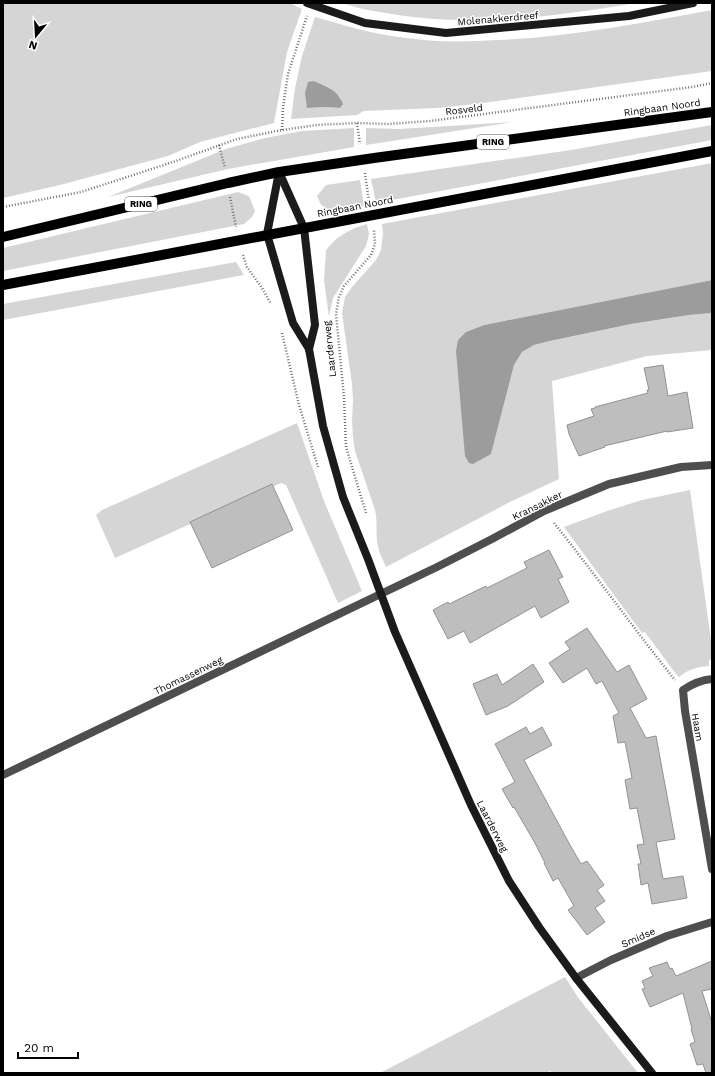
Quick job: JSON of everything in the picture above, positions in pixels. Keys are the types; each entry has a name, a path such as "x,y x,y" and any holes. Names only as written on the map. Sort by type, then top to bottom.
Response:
{"main road":[{"name":"Ringbaan Noord","path":"3,237 279,172 712,112"},
{"name":"Ringbaan Noord","path":"3,285 712,151"}],"street":[{"name":"Molenakkerdreef","path":"310,3 365,23 446,33 629,16 693,3"},
{"name":"Laarderweg","path":"279,172 304,228 316,324 309,349"},
{"name":"Laarderweg","path":"279,172 267,234 293,323 309,349 323,426 341,490 395,632 471,805 510,881 539,927 576,978 652,1073"},
{"name":"Kransakker","path":"381,594 492,539 544,511 609,484 681,468 712,465"},
{"name":"Thomassenweg","path":"3,775 381,594"},
{"path":"683,690 692,684 706,679 712,679"},
{"name":"Haam","path":"683,690 685,711 712,868"},
{"name":"Smidse","path":"576,978 611,960 667,936 712,922"}],"path":[{"path":"282,130 283,107 288,74 310,3"},
{"name":"Rosveld","path":"219,145 237,139 317,125 357,123 389,124 430,121 684,88 712,83"},
{"name":"Laarderweg","path":"357,123 375,244 370,255 344,286 338,297 336,314 344,397 346,447 365,507 367,519"},
{"path":"3,208 81,192 219,145 228,183 238,240 247,267 273,307"},
{"path":"281,330 299,405 320,474"},
{"path":"544,511 572,545 683,690"}],"shaded area":[{"path":"3,3 290,3 302,9 287,52 274,123 200,142 168,156 60,185 3,198"},
{"path":"342,3 635,3 573,13 511,19 448,20 369,10"},
{"path":"712,10 712,71 476,104 438,108 364,111 357,115 291,119 295,88 302,56 315,17 361,30 405,38 437,41 483,41 579,33","holes":["314,81 328,87 341,98 340,108 307,108"]},
{"path":"314,81 335,92 343,104 340,108 307,108 305,93 308,82"},
{"path":"513,122 366,145 366,128 399,129"},
{"path":"712,125 712,140 376,203 371,179 571,150"},
{"path":"354,128 354,147 228,169 108,197 226,149 265,138 302,131"},
{"path":"712,163 712,280 484,325 466,332 491,454 514,365 522,352 534,345 631,324 712,313 712,350 647,356 552,381 559,479 512,501 386,567 378,546 375,510 355,451 352,421 352,384 342,313 345,297 376,260 381,250 383,233 382,224"},
{"path":"360,180 364,206 330,210 321,205 317,196 326,185"},
{"path":"238,192 249,196 255,211 252,217 244,224 3,271 3,248"},
{"path":"367,224 369,234 366,246 333,298 329,317 324,280 326,250 336,239 347,232"},
{"path":"236,262 244,275 3,320 3,304"},
{"path":"712,280 712,313 631,324 534,345 522,352 514,365 491,454 473,464 469,463 465,456 456,351 458,340 466,332 484,325"},
{"path":"297,423 324,501 362,591 338,603 286,485 281,483 115,558 96,515 102,510"},
{"path":"690,490 712,647 712,660 709,660 709,666 693,669 679,677 645,632 642,633 564,527 642,500"},
{"path":"565,977 577,996 638,1073 552,1073 550,1071 546,1073 380,1073"}],"building":[{"path":"663,365 668,396 687,392 693,428 667,431 604,446 605,447 579,456 569,434 567,425 594,416 591,409 595,407 648,393 647,390 649,390 644,368"},
{"path":"272,484 293,530 212,568 190,522"},
{"path":"549,550 563,577 558,579 569,602 541,618 535,606 470,643 464,631 448,639 433,610 486,586 487,588 527,568 524,562"},
{"path":"587,628 617,672 629,665 647,699 630,708 646,738 656,736 675,839 656,842 663,879 683,876 687,898 652,904 648,883 641,885 638,864 641,864 637,845 644,844 637,808 630,809 625,780 632,778 625,742 618,743 613,716 619,713 602,681 596,684 587,668 563,683 549,663 570,649 565,642"},
{"path":"533,664 544,682 508,706 486,715 473,684 497,674 502,685"},
{"path":"526,727 530,734 542,727 552,745 524,760 581,864 587,861 604,885 597,890 605,901 595,908 605,922 587,935 568,910 574,906 558,878 553,881 535,843 502,789 515,782 495,744"},
{"path":"712,961 712,989 702,991 712,1023 712,1073 706,1073 703,1064 697,1065 690,1044 695,1042 683,993 650,1007 642,989 645,988 642,981 653,976 649,968 667,962 670,969 672,968 676,976"}]}
